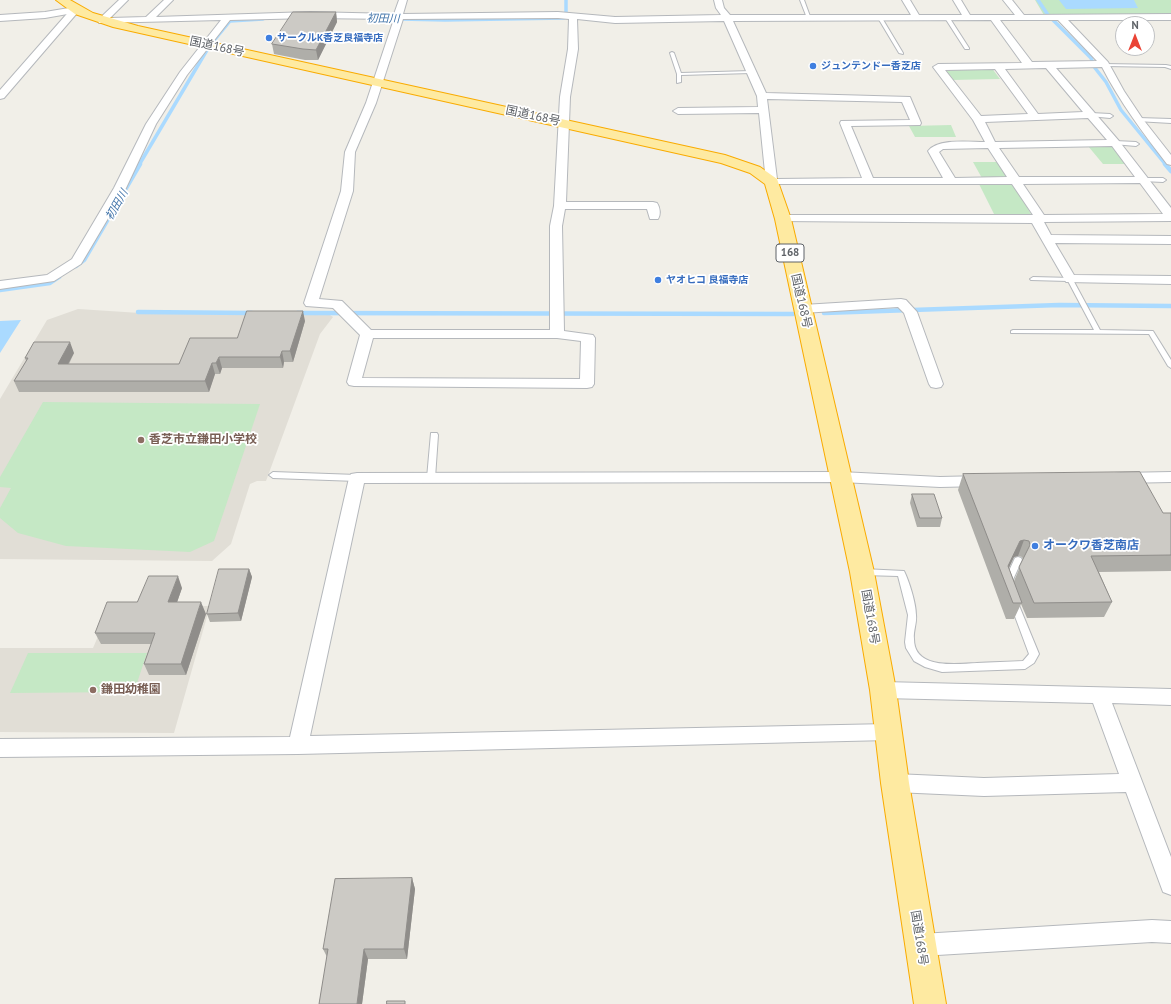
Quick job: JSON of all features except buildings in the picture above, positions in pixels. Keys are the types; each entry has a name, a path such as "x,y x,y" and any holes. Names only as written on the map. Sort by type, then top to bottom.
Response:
{"highway":[{"name":"国道168号","path":"62,0 75,10 102,21 725,159 755,170 772,182 842,477 862,572 883,690 895,783 930,1004"}],"street":[{"path":"102,21 124,0"},
{"path":"148,20 169,0"},
{"path":"367,334 354,382 587,384 588,338 556,334 367,334 337,304 311,303 347,191 350,152 371,103 403,0"},
{"path":"718,0 720,8 727,18 762,96 772,182 1016,182 1144,180"},
{"path":"906,0 917,18"},
{"path":"957,0 968,18"},
{"path":"1007,0 1022,18"},
{"path":"0,18 45,16 75,10"},
{"path":"0,96 75,10"},
{"path":"102,21 310,15 398,18 558,15 616,20 727,18 1171,17"},
{"path":"556,334 556,226 560,206 565,97 573,49 573,17"},
{"path":"0,285 50,278 77,261 120,188 151,124 183,74 227,18"},
{"path":"994,18 1029,64"},
{"path":"1062,18 1105,65 1119,91 1138,120 1171,162"},
{"path":"1105,65 1029,64 938,67 978,119 992,146 1039,219 1070,279 1171,280"},
{"path":"1048,64 1116,143 1171,216"},
{"path":"997,65 1035,117"},
{"path":"762,96 906,98 916,123 845,123 869,181"},
{"path":"678,111 764,110"},
{"path":"978,119 1091,115"},
{"path":"951,181 933,150 940,146 1116,143"},
{"path":"560,206 653,205 654,217"},
{"path":"782,219 1039,219 1171,216"},
{"path":"1048,239 1171,240"},
{"path":"803,309 901,303 908,309 936,384"},
{"path":"298,745 357,478 842,477 940,482 996,481"},
{"path":"1107,478 1171,477"},
{"path":"883,690 1171,697"},
{"path":"1100,696 1171,885"},
{"path":"0,748 298,745 889,732"},
{"path":"895,783 932,787 1007,787 1133,783"},
{"path":"920,944 987,942 1152,931 1171,932"}],"lane":[{"path":"802,0 809,18"},
{"path":"880,18 901,53"},
{"path":"947,18 967,48"},
{"path":"672,53 679,74 679,82"},
{"path":"1105,65 1166,66 1171,68"},
{"path":"679,74 751,72"},
{"path":"1091,115 1110,116"},
{"path":"1138,120 1171,120"},
{"path":"1116,143 1136,144"},
{"path":"1144,180 1163,180"},
{"path":"1033,279 1070,279 1098,332"},
{"path":"1014,332 1151,332 1171,366"},
{"path":"431,478 434,435"},
{"path":"273,475 357,478"},
{"path":"862,572 901,573 912,615 909,644 912,652 920,660 931,666 942,668 1025,665 1031,660 1034,654 1007,583 1018,560"}],"shaded area":[{"name":"香芝市立鎌田小学校","path":"78,309 140,313 330,315 333,317 320,334 266,481 257,481 250,484 231,544 212,561 0,559 0,399 47,320"},
{"name":"鎌田幼稚園","path":"111,606 210,606 174,733 0,732 0,648 93,648"}],"green space":[{"path":"1035,0 1171,0 1171,16 1045,17"},
{"path":"991,67 1000,79 952,80 942,68"},
{"path":"951,125 956,137 915,137 909,126"},
{"path":"1114,145 1129,164 1103,164 1088,146"},
{"path":"973,162 999,162 1010,180 983,180"},
{"path":"979,184 1014,184 1032,216 995,216"},
{"path":"43,402 260,404 214,541 190,552 66,546 18,533 0,518 0,508 11,488 0,487 0,477"},
{"path":"28,653 147,653 134,692 10,693"}],"water":[{"path":"1059,0 1134,0 1138,8 1066,9"},
{"path":"21,320 0,353 0,321"}],"waterway":[{"name":"初田川","path":"566,0 566,14"},
{"path":"1038,0 1048,15 1091,58 1095,68 1106,82 1121,110 1166,165"},
{"name":"初田川","path":"401,19 445,20 564,18"},
{"name":"初田川","path":"212,43 230,21 263,19"},
{"name":"初田川","path":"139,165 207,50"},
{"name":"初田川","path":"76,266 84,260 140,164"},
{"path":"1165,164 1171,171"},
{"name":"初田川","path":"0,290 50,283 59,277"},
{"path":"824,313 1059,305 1171,306"},
{"path":"138,312 252,313"},
{"path":"297,313 793,314"}],"place":[{"name":"サークルK香芝良福寺店","path":"269,38"},
{"name":"ジュンテンドー香芝店","path":"813,66"},
{"name":"ヤオヒコ 良福寺店","path":"658,280"},
{"name":"香芝市立鎌田小学校","path":"141,440"},
{"name":"オークワ香芝南店","path":"1035,546"},
{"name":"鎌田幼稚園","path":"93,690"}]}
